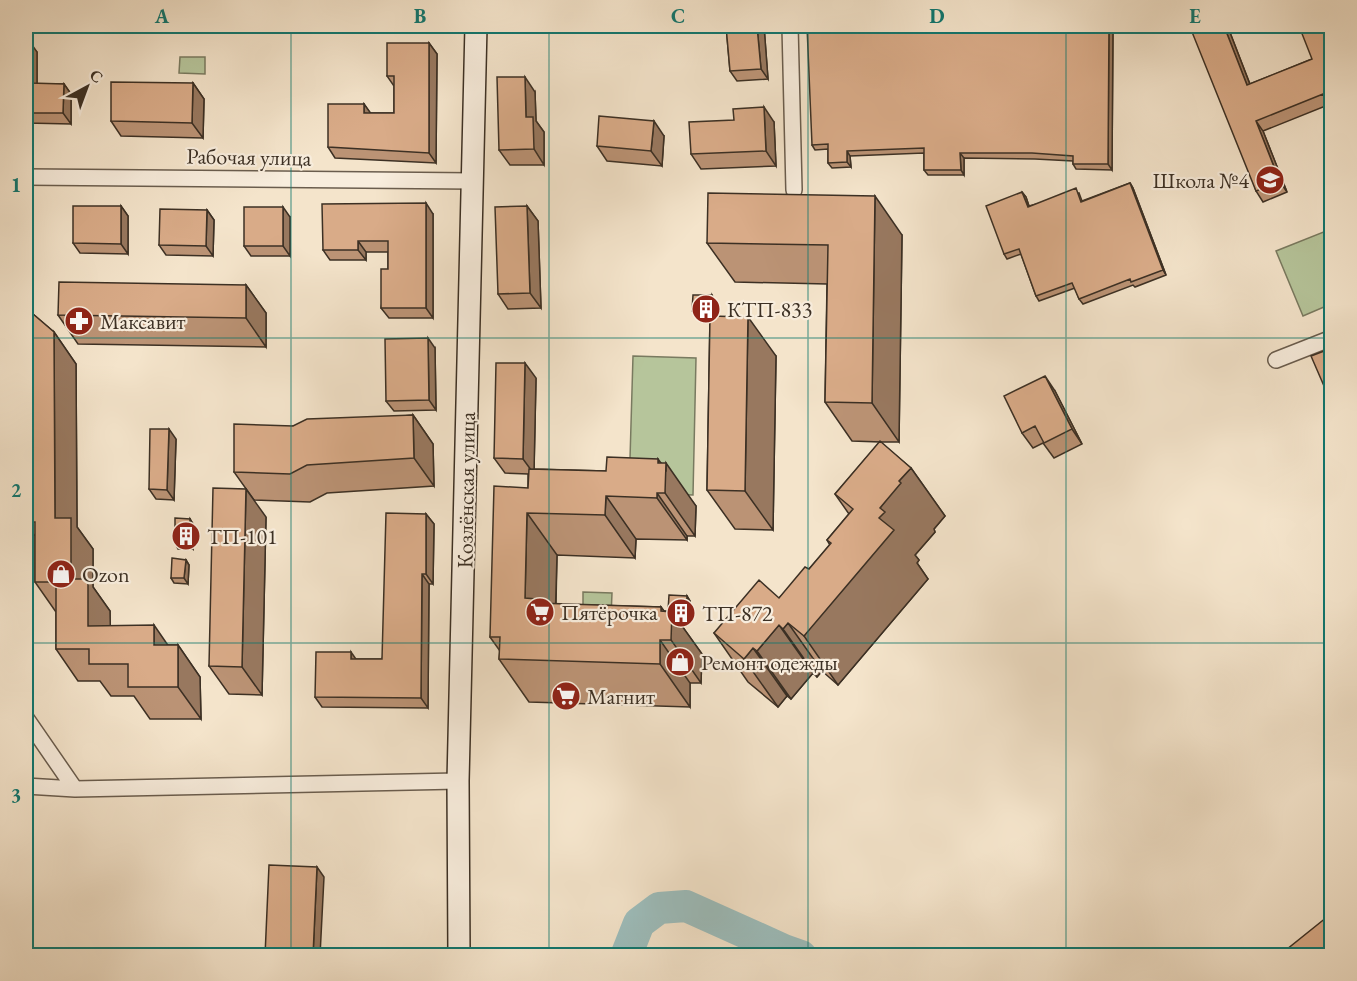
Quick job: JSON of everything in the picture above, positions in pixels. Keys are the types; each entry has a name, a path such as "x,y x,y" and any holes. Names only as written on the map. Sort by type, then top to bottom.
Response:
{"street":[{"name":"Козлёнская улица","path":"459,956 458,781 476,26"},
{"path":"790,26 794,190"},
{"name":"Рабочая улица","path":"26,177 473,181"},
{"path":"1276,360 1332,338"},
{"path":"26,718 75,789"},
{"path":"26,786 75,789 458,781"}],"green space":[{"path":"180,57 205,57 205,74 179,73"},
{"path":"1331,229 1331,304 1303,316 1276,251"},
{"path":"633,356 696,358 693,495 629,493"},
{"path":"583,592 612,593 611,617 583,616"}],"building":[{"path":"726,26 757,26 761,69 730,71"},
{"path":"807,26 1109,26 1108,164 1073,164 1073,156 1032,153 960,153 961,170 924,170 924,148 847,151 847,162 828,163 828,144 812,145"},
{"path":"1208,26 1224,26 1247,85 1312,59 1299,26 1332,26 1332,115 1323,94 1256,121 1280,182 1256,191 1192,32"},
{"path":"26,42 30,42 30,83 64,84 63,113 26,113"},
{"path":"387,43 429,43 429,153 328,147 328,104 364,104 364,113 394,113 394,76 387,76"},
{"path":"497,77 525,77 526,117 533,117 534,149 499,150"},
{"path":"111,82 193,83 192,123 111,121"},
{"path":"764,107 766,151 691,154 689,122 734,120 733,109"},
{"path":"599,116 654,121 651,151 597,146"},
{"path":"1130,183 1163,270 1131,282 1130,279 1079,299 1072,283 1036,296 1019,249 1004,254 986,206 1022,192 1028,207 1076,188 1081,202"},
{"path":"708,193 875,196 872,403 825,402 828,245 707,243"},
{"path":"426,203 426,308 381,308 381,269 388,269 388,241 358,241 358,250 323,250 322,204"},
{"path":"73,206 121,206 121,244 73,243"},
{"path":"527,206 530,293 498,294 495,207"},
{"path":"244,207 283,207 283,246 244,246"},
{"path":"160,209 207,210 206,246 159,245"},
{"path":"59,282 246,285 246,318 58,315"},
{"path":"693,295 712,295 711,312 692,311"},
{"path":"26,308 54,332 55,518 71,518 71,579 88,579 88,626 154,625 154,645 178,645 178,687 128,687 128,664 89,664 89,649 56,649 56,582 35,582 35,522 26,522"},
{"path":"710,316 748,317 745,491 707,490"},
{"path":"428,338 429,400 386,401 385,339"},
{"path":"1332,348 1332,382 1324,386 1311,356"},
{"path":"496,363 525,363 523,459 494,458"},
{"path":"1045,376 1072,429 1044,443 1035,426 1022,433 1004,396"},
{"path":"413,415 414,458 307,465 290,474 234,472 234,424 293,426 307,419"},
{"path":"150,429 169,429 167,490 149,489"},
{"path":"880,441 911,468 880,508 885,512 879,518 894,530 804,636 788,623 783,629 779,625 757,651 753,648 744,659 714,633 759,580 779,598 805,567 809,569 831,543 827,540 853,509 835,494"},
{"path":"607,457 658,459 658,463 666,463 665,493 657,493 657,498 606,496 605,515 527,513 525,598 537,599 537,603 661,607 661,611 672,612 671,640 660,640 660,664 499,659 500,637 490,637 494,486 528,488 529,469 606,471"},
{"path":"213,488 246,489 242,667 209,666"},
{"path":"386,513 426,514 426,574 422,574 421,698 315,697 316,652 351,652 351,659 382,659"},
{"path":"175,518 190,519 189,544 175,543"},
{"path":"172,558 186,560 184,578 171,578"},
{"path":"669,595 687,596 686,614 673,614 668,611"},
{"path":"269,865 317,867 313,956 265,956"},
{"path":"1332,913 1332,956 1282,956 1281,954"}],"waterway":[{"path":"626,956 639,923 659,908 686,906 801,956"}],"place":[{"name":"Школа №4","path":"1270,180"},
{"name":"КТП-833","path":"706,309"},
{"name":"Максавит","path":"79,321"},
{"name":"ТП-101","path":"186,536"},
{"name":"Ozon","path":"61,574"},
{"name":"Пятёрочка","path":"540,612"},
{"name":"ТП-872","path":"681,613"},
{"name":"Ремонт одежды","path":"680,662"},
{"name":"Магнит","path":"566,696"}]}
